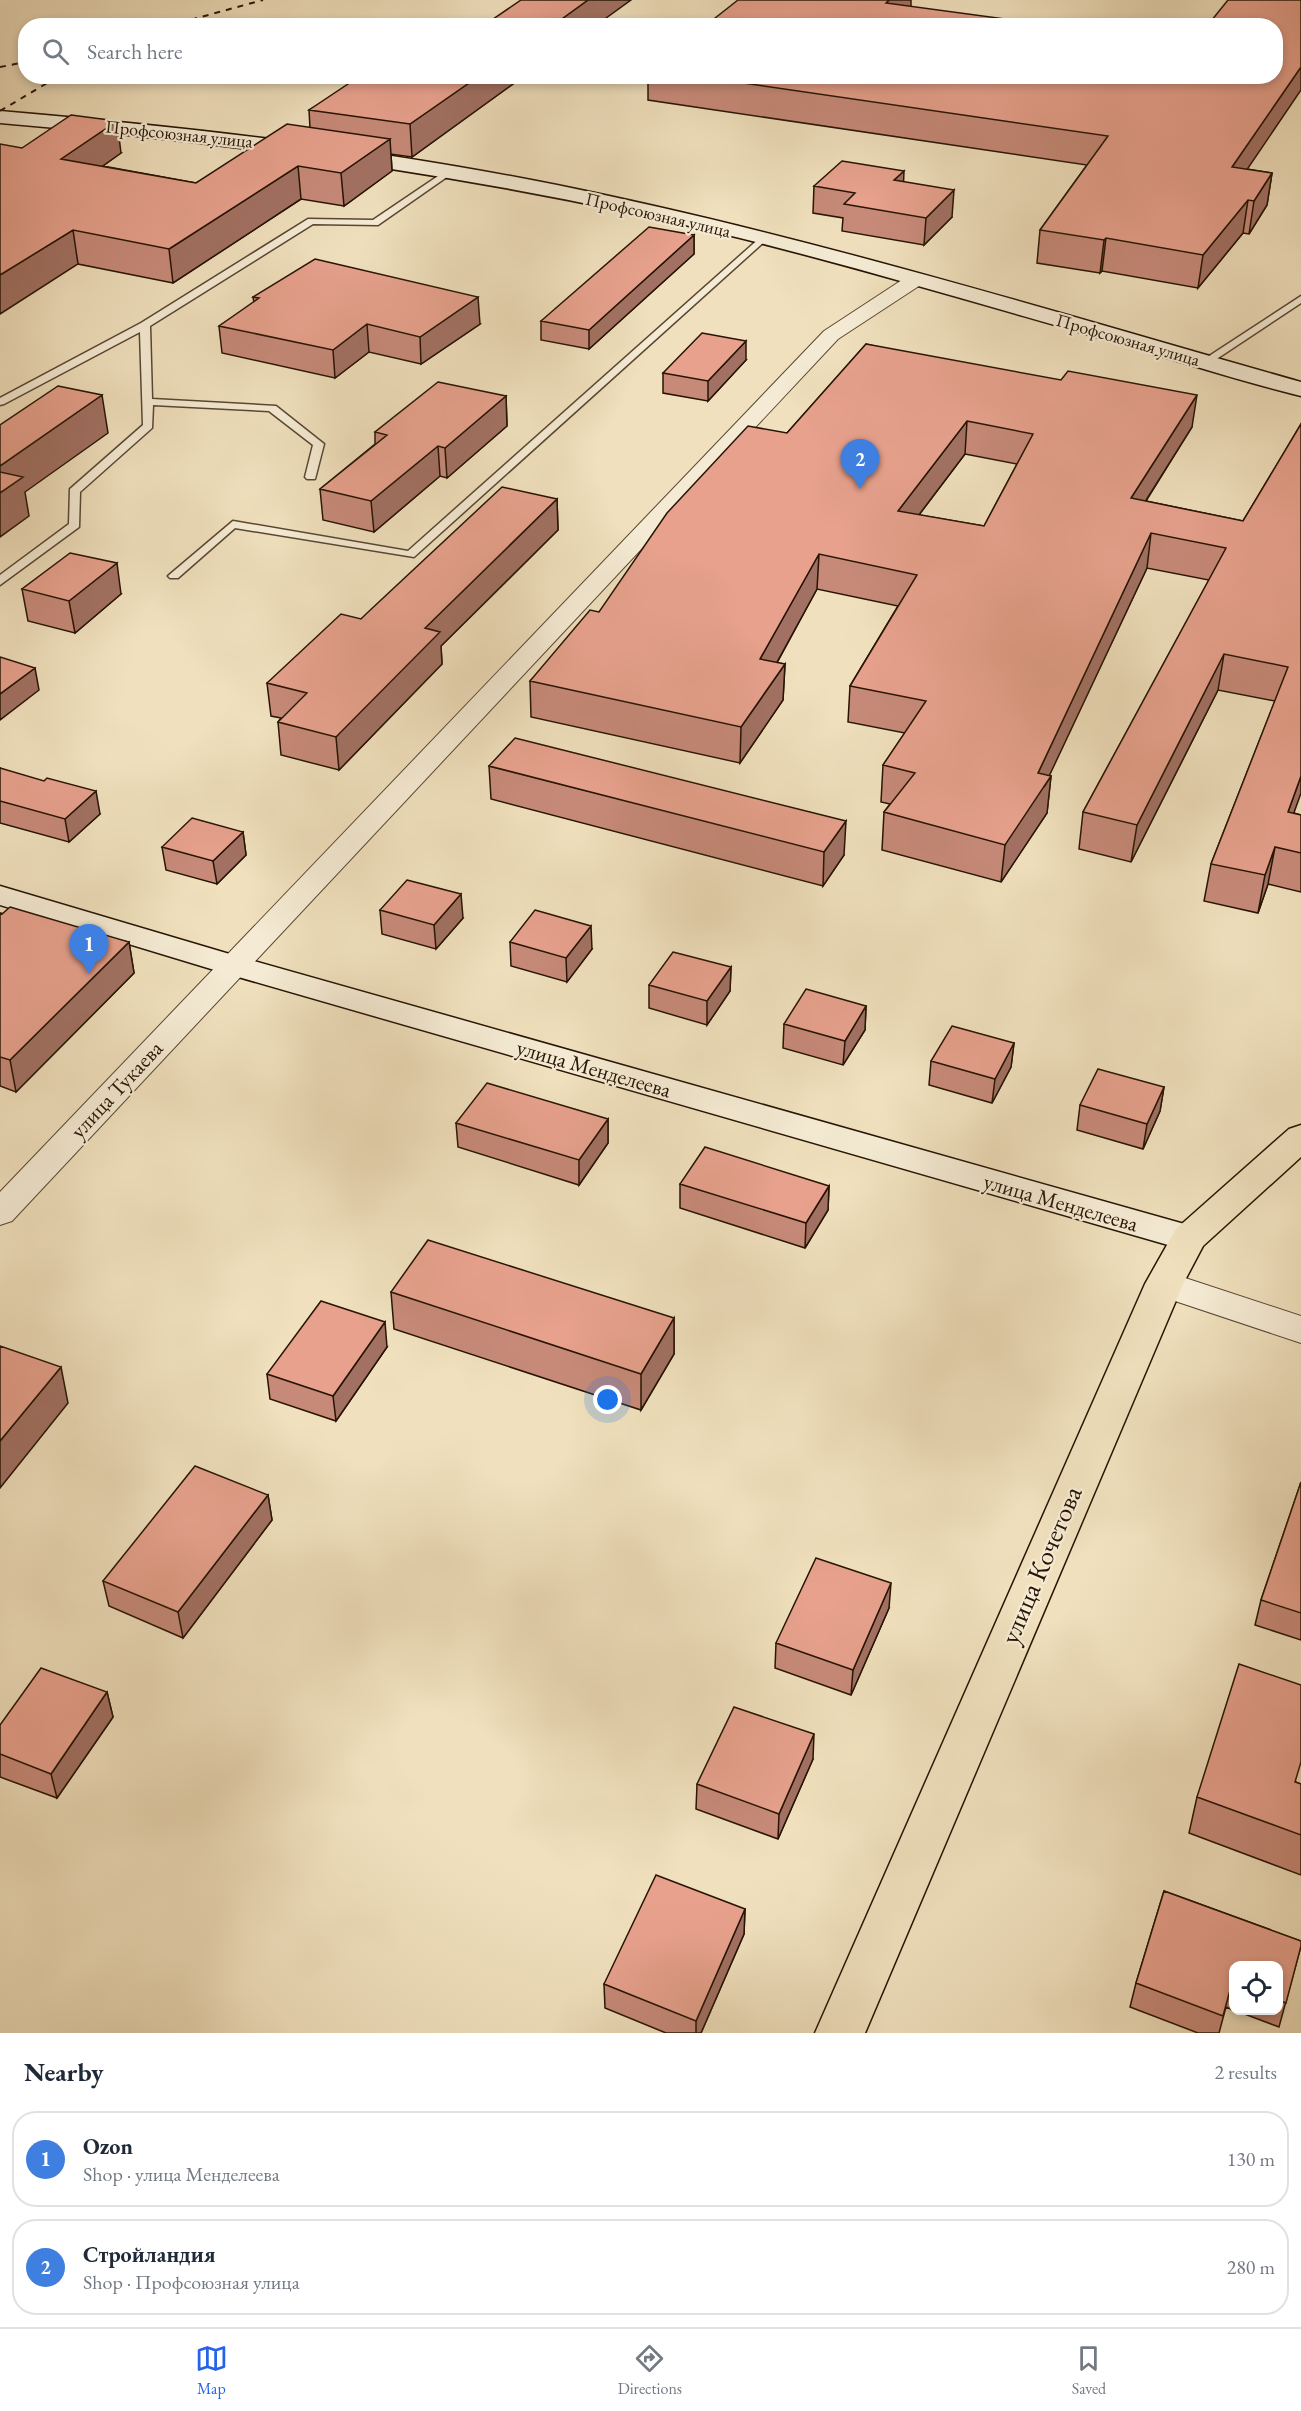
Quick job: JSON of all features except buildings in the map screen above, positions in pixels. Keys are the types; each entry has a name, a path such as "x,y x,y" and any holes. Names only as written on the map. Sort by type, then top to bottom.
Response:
{"main road":[{"name":"Профсоюзная улица","path":"0,117 165,130 348,155 557,191 762,239 1301,389"},
{"name":"улица Менделеева","path":"0,895 232,965 1189,1238"},
{"name":"улица Кочетова","path":"840,2033 1164,1284 1189,1238 1301,1137"}],"street":[{"name":"улица Тукаева","path":"0,1213 232,965 831,335 915,280"},
{"path":"1164,1284 1301,1330"}],"lane":[{"path":"0,402 145,325 311,221 375,223 450,172"},
{"path":"174,576 233,524 410,555 762,239"},
{"path":"1205,362 1301,299"},
{"path":"0,581 75,525 74,491 148,426 145,325"},
{"path":"147,402 272,408 319,444 311,477"}],"railway":[{"path":"197,18 263,0"},
{"path":"0,67 18,64"},
{"path":"0,111 46,84"}],"place":[{"name":"Стройландия","path":"860,489"},
{"name":"Ozon","path":"89,974"}]}
